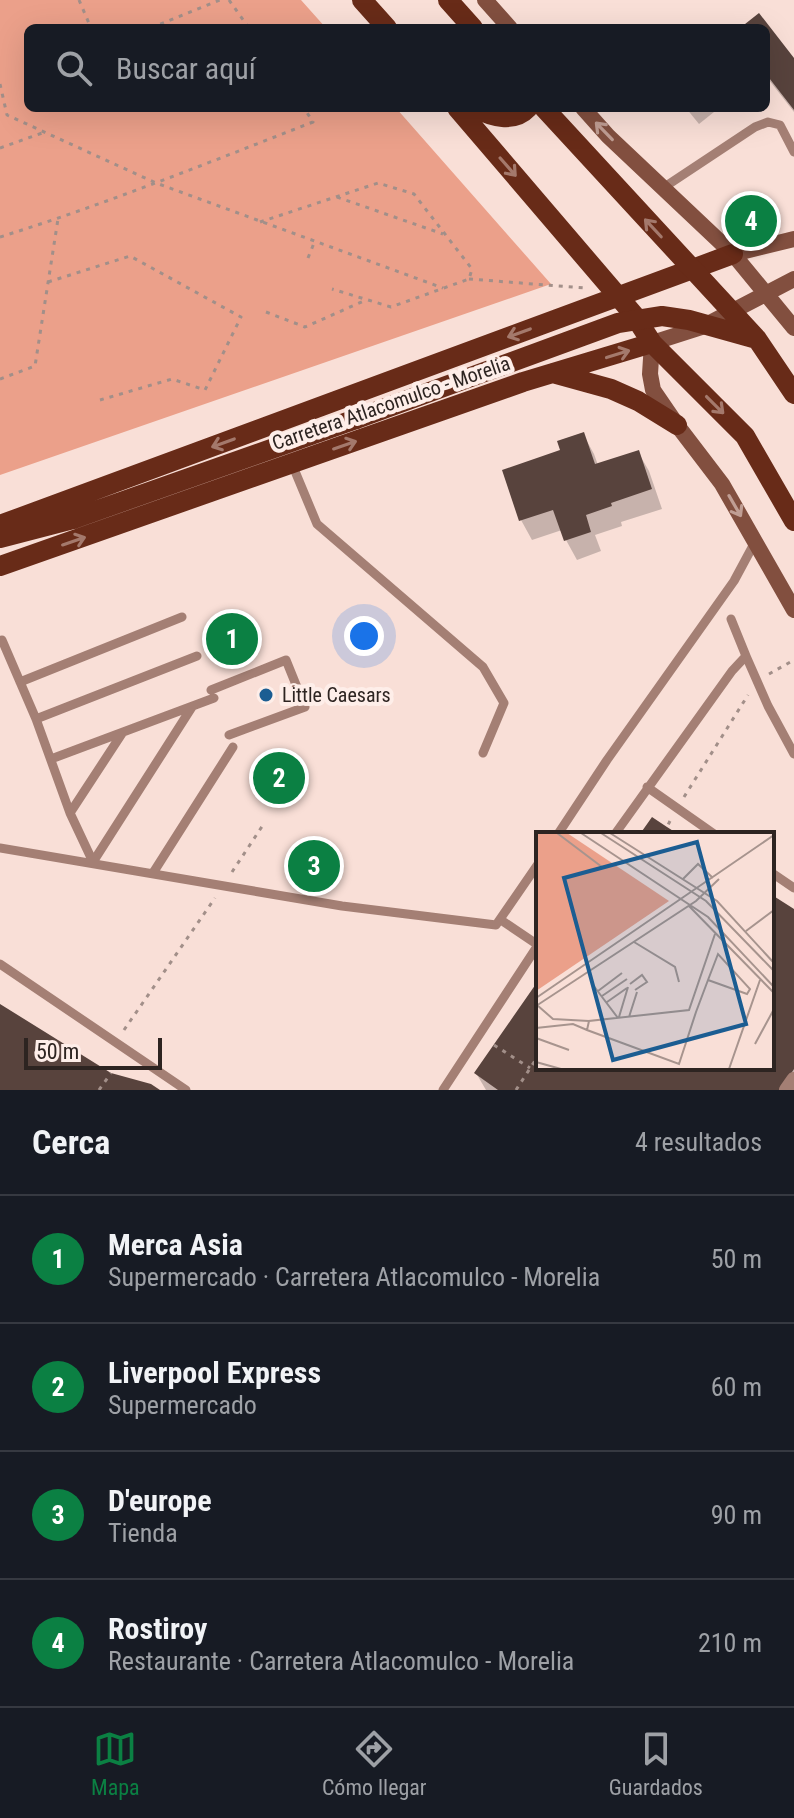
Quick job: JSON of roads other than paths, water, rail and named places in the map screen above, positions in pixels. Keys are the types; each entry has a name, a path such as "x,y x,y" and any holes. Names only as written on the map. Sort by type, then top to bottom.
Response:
{"main road":[{"path":"362,0 383,24"},
{"path":"448,0 469,24"},
{"path":"460,112 619,296 652,343 745,436 794,521"},
{"path":"483,112 490,116 508,117 525,112"},
{"path":"548,112 757,339 794,394"},
{"name":"Carretera Atlacomulco - Morelia","path":"0,525 733,254"},
{"path":"0,538 73,519 618,323 662,316 689,320 757,339"},
{"name":"Carretera Atlacomulco - Morelia","path":"0,566 523,382 652,343"},
{"path":"553,373 611,389 677,425"}],"street":[{"path":"485,0 506,24"},
{"path":"587,112 733,254 794,328"},
{"name":"Carretera Atlacomulco - Morelia","path":"733,254 794,239"},
{"name":"Carretera Atlacomulco - Morelia","path":"652,343 702,327 794,279"},
{"path":"652,343 650,374 653,390 722,484 794,610"},
{"path":"787,1090 794,1080"}],"lane":[{"path":"663,188 755,127 768,122 780,125 794,152"},
{"path":"292,464 317,524 483,667 504,703 483,753"},
{"path":"559,832 734,581 755,542"},
{"path":"20,682 182,617"},
{"path":"731,619 768,706 789,736 794,754"},
{"path":"2,640 36,719 70,813 93,862"},
{"path":"36,719 197,656"},
{"path":"616,832 746,656"},
{"path":"51,759 192,707 212,694 286,660 305,707 229,735"},
{"path":"93,862 192,707"},
{"path":"70,813 123,732"},
{"path":"153,873 233,747"},
{"path":"647,787 711,832"},
{"path":"0,848 342,906 496,925 536,867"},
{"path":"774,874 794,888"},
{"path":"501,920 536,944"},
{"path":"443,1090 536,948"},
{"path":"0,964 186,1090"}],"place":[{"name":"Rostiroy","path":"751,221"},
{"name":"Merca Asia","path":"232,639"},
{"name":"Little Caesars","path":"266,695"},
{"name":"Liverpool Express","path":"279,778"},
{"name":"D'europe","path":"314,866"}]}
